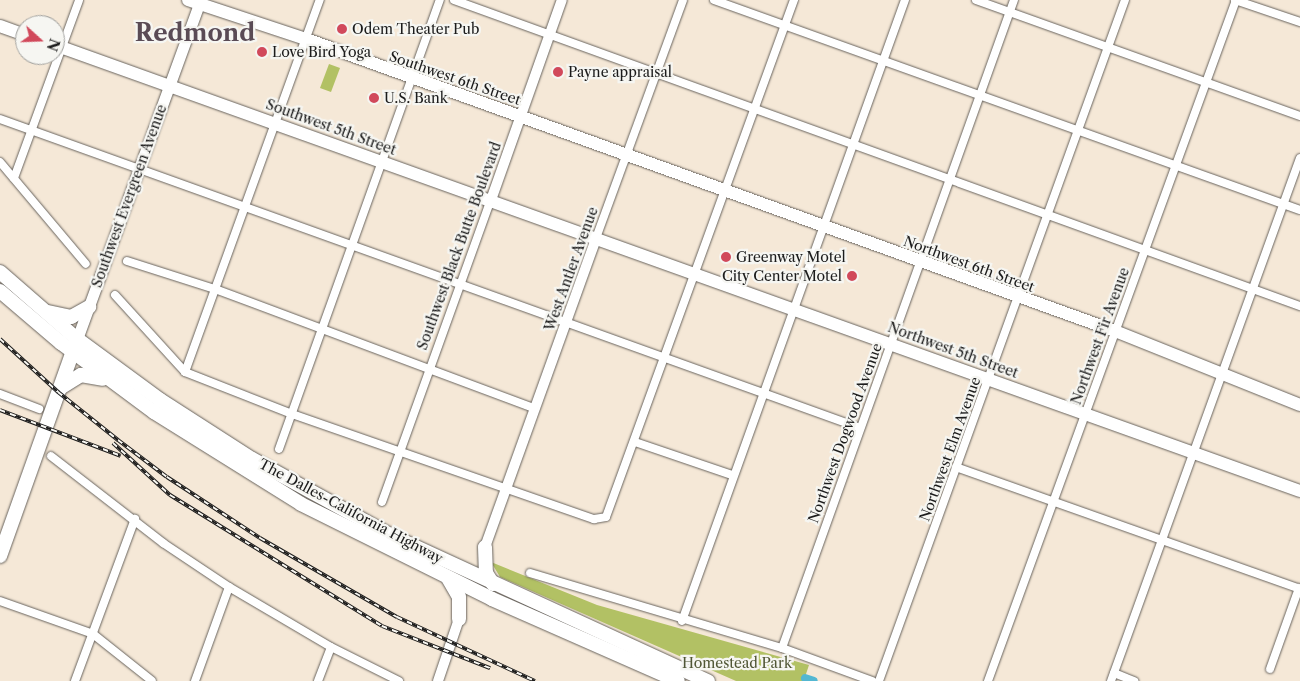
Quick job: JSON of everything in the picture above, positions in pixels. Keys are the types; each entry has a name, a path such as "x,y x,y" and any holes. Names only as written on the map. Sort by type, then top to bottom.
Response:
{"highway":[{"name":"The Dalles-California Highway","path":"0,272 44,311 110,381 252,476 334,522 448,578 678,681"},
{"name":"The Dalles-California Highway","path":"0,290 75,346 252,459 340,509 494,584 708,681"},
{"path":"44,311 71,316 89,307"},
{"name":"Southwest Evergreen Avenue","path":"0,556 75,346"},
{"path":"59,390 81,375 110,381"},
{"path":"457,566 475,561 485,547"},
{"path":"485,547 486,573 494,584"},
{"path":"448,578 459,597 459,619"},
{"path":"459,619 472,603 492,599"}],"main road":[{"name":"Southwest 6th Street","path":"196,1 626,154"},
{"name":"Southwest Evergreen Avenue","path":"75,346 169,85 196,1"},
{"path":"0,26 15,31"},
{"name":"Southwest 5th Street","path":"65,48 276,122 596,238"},
{"name":"Northwest 6th Street","path":"626,154 822,228 1115,331 1223,372 1300,405"},
{"name":"Northwest 5th Street","path":"596,238 1300,491"}],"street":[{"path":"65,31 79,0"},
{"path":"185,372 320,0"},
{"path":"279,450 440,0"},
{"path":"454,0 1300,306"},
{"name":"Southwest Black Butte Boulevard","path":"382,502 562,0"},
{"name":"West Antler Avenue","path":"485,547 682,0"},
{"path":"714,0 980,96 1079,129 1300,210"},
{"path":"115,296 185,372 292,414 401,450 594,519 606,517 666,358 794,0"},
{"path":"682,621 732,475 905,0"},
{"path":"976,0 1300,116"},
{"name":"Northwest Dogwood Avenue","path":"782,648 1014,0"},
{"name":"Northwest Elm Avenue","path":"879,681 1125,0"},
{"path":"1236,0 1300,22"},
{"name":"Northwest Fir Avenue","path":"988,681 1236,0"},
{"path":"14,178 52,65"},
{"path":"0,119 353,244 565,324 666,358 860,428"},
{"path":"1134,681 1113,677 1300,158"},
{"path":"0,162 86,264"},
{"path":"127,261 215,289 534,408"},
{"path":"0,394 39,409"},
{"path":"635,442 732,475"},
{"path":"51,456 136,519 163,543 229,587 330,648 399,681"},
{"path":"956,467 1299,589 1270,669"},
{"path":"75,681 136,519"},
{"path":"530,573 682,621 782,648 872,681"},
{"path":"195,681 229,587"},
{"path":"0,602 93,634 152,681"},
{"path":"438,681 459,619"},
{"path":"318,681 330,648"}],"green space":[{"path":"329,64 340,68 331,92 320,88"},
{"name":"Homestead Park","path":"491,562 597,605 809,665 804,680 806,681 736,681 500,577"}],"waterway":[{"path":"805,678 814,681"}],"railway":[{"path":"0,339 58,392 118,440 167,477 260,538 397,617 535,681"},
{"path":"0,410 121,456"},
{"path":"113,443 170,495 382,626 490,668"}],"place":[{"name":"Odem Theater Pub","path":"342,29"},
{"name":"Love Bird Yoga","path":"262,52"},
{"name":"Payne appraisal","path":"558,72"},
{"name":"U.S. Bank","path":"374,98"},
{"name":"Greenway Motel","path":"726,257"},
{"name":"City Center Motel","path":"852,276"}],"district":[{"name":"Redmond","path":"195,33"}]}
